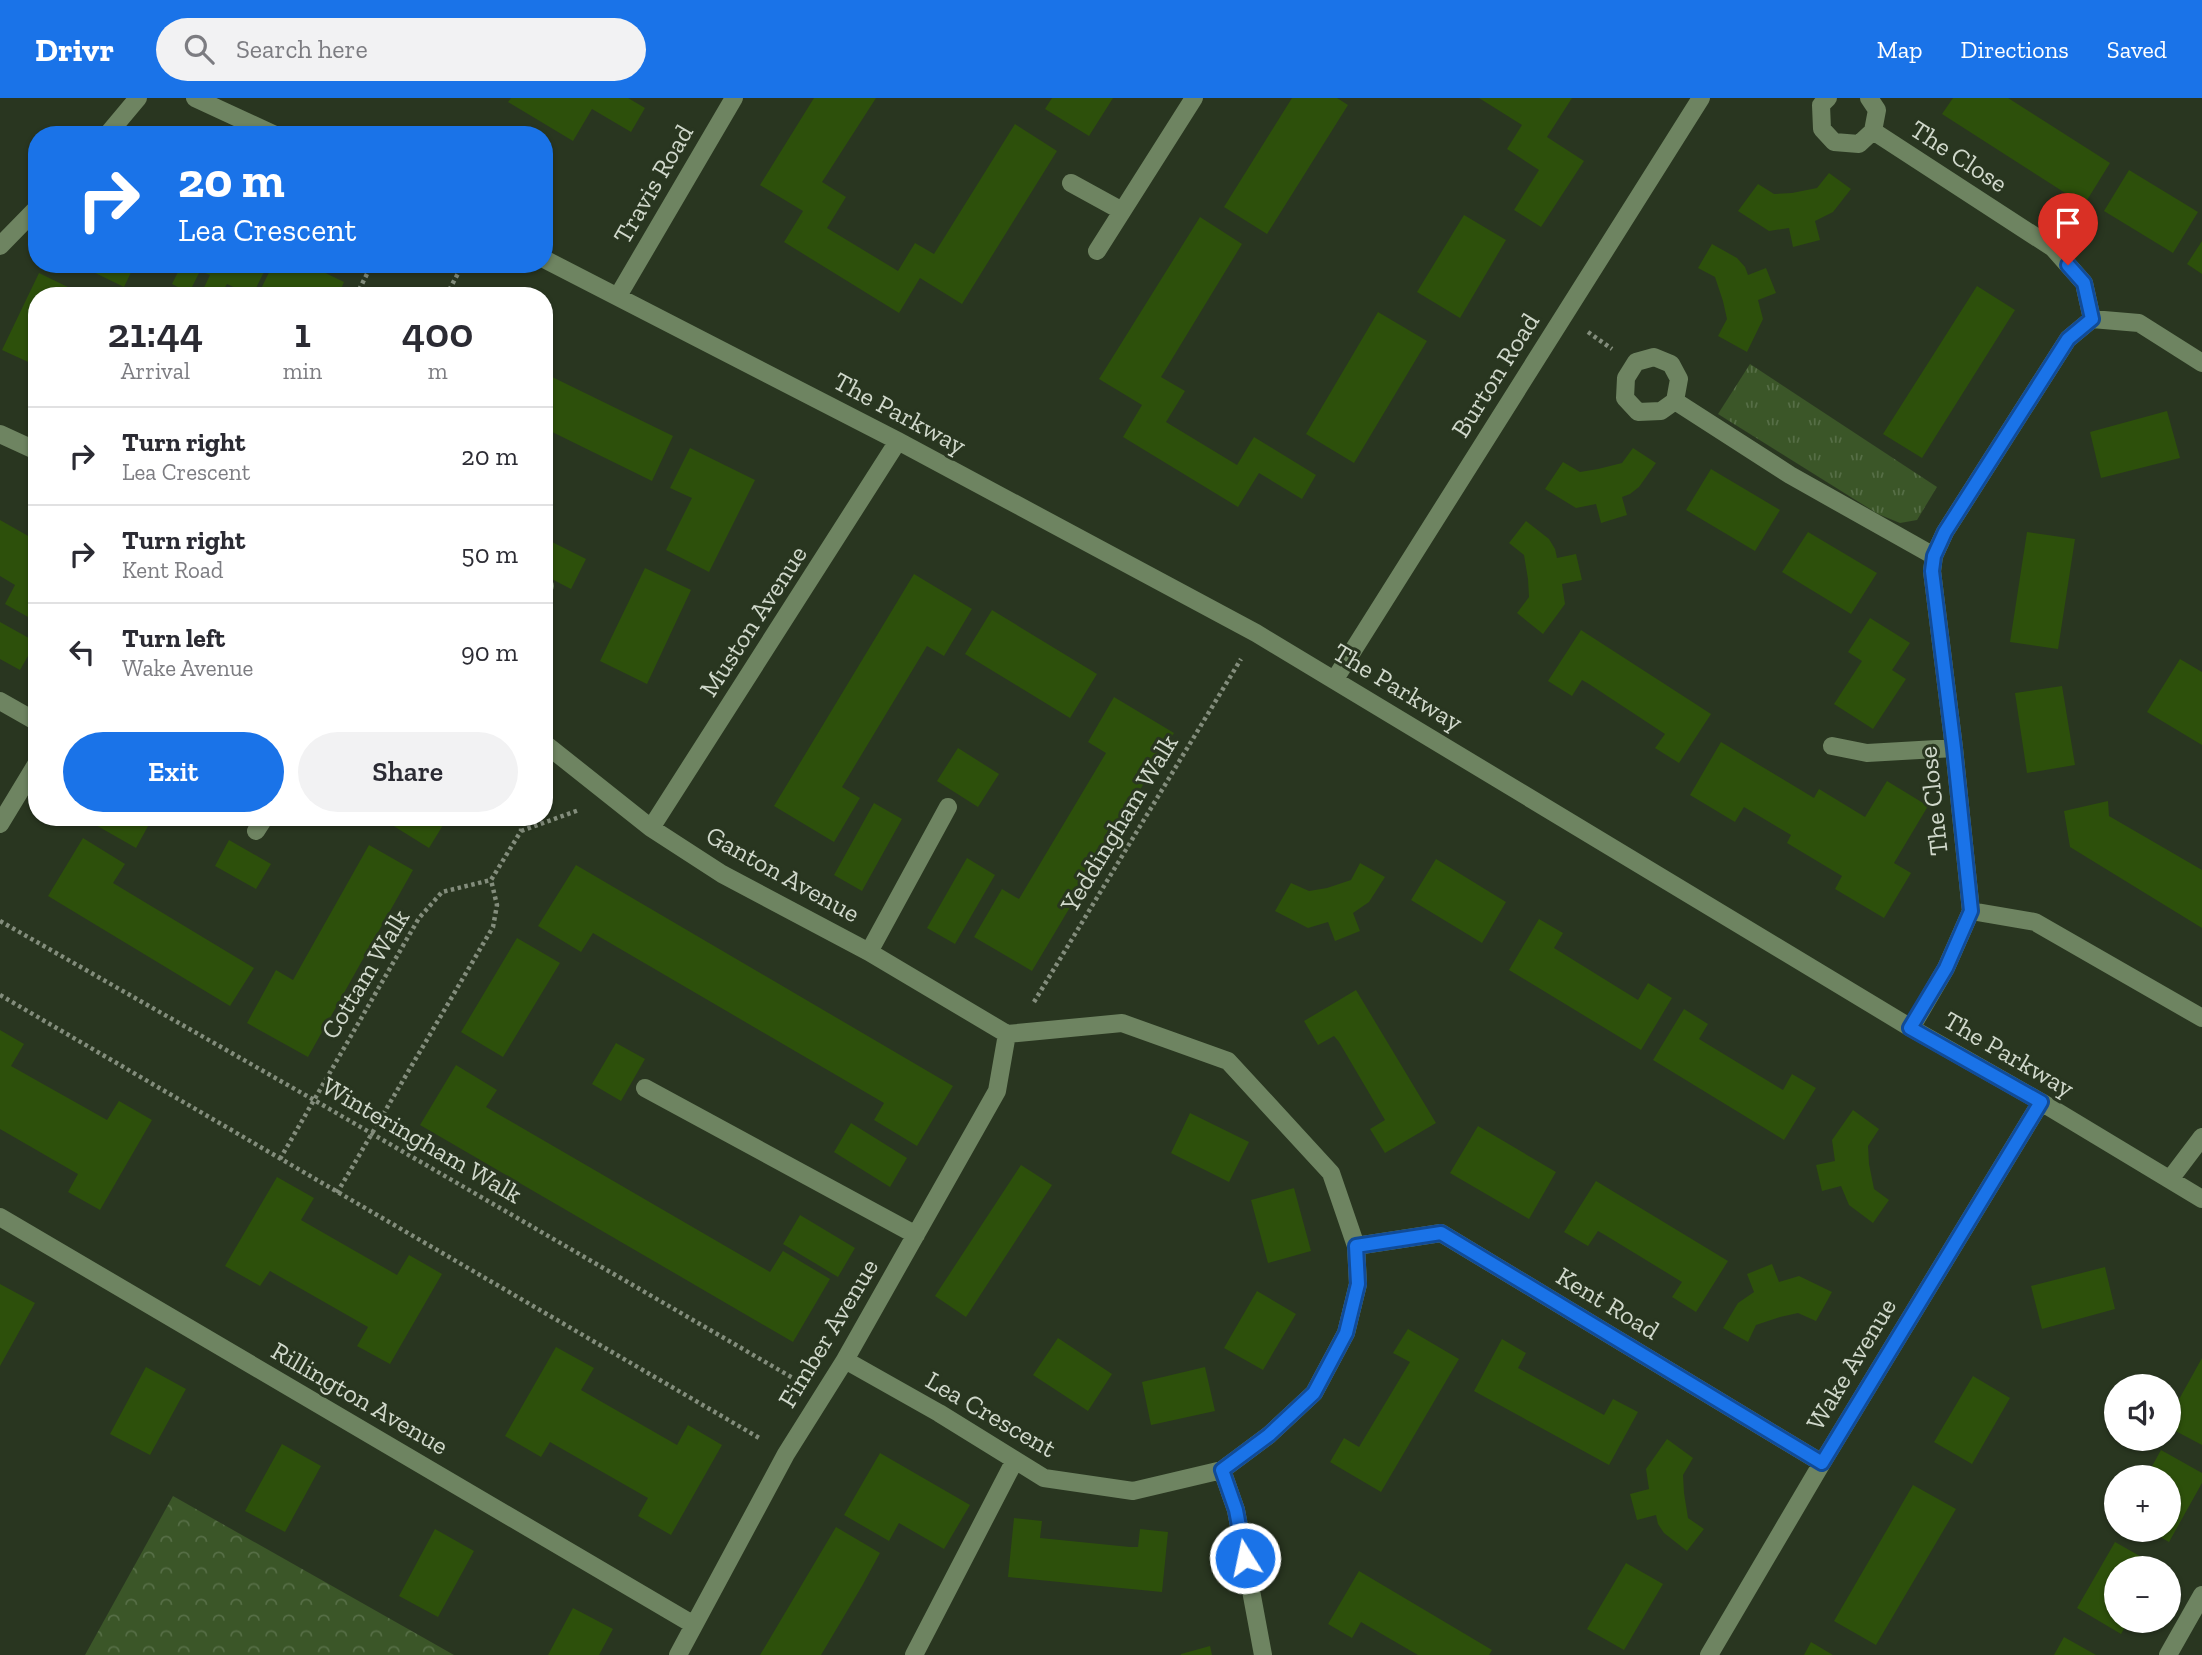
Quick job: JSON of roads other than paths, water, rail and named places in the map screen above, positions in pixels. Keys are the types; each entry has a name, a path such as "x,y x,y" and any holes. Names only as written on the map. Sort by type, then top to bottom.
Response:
{"street":[{"path":"115,126 138,98"},
{"path":"195,98 256,126"},
{"name":"Travis Road","path":"618,296 734,98"},
{"path":"1097,251 1194,98"},
{"name":"Burton Road","path":"1335,679 1700,98"},
{"name":"The Close","path":"1828,98 1821,105 1822,129 1834,142 1859,144 1873,131 1877,110 1870,98"},
{"name":"The Close","path":"1873,131 2053,248 2084,283 2092,319 2068,339 1945,532 1934,556 1932,571 1971,911 1946,968 1910,1028"},
{"path":"1071,183 1122,211"},
{"path":"0,246 28,217"},
{"name":"The Parkway","path":"553,264 898,442 1256,633 1910,1028 2171,1178 2202,1199"},
{"path":"2092,319 2139,323 2202,363"},
{"path":"1654,357 1671,364 1679,379 1675,401 1661,411 1638,412 1625,398 1626,378 1636,362 1654,357"},
{"path":"1675,401 1790,475 1934,556"},
{"path":"0,433 28,447"},
{"name":"Muston Avenue","path":"652,828 898,442"},
{"path":"0,701 28,717"},
{"path":"1832,746 1867,752 1954,748"},
{"name":"Ganton Avenue","path":"553,750 652,828 722,874 869,952 1011,1033"},
{"path":"0,824 28,778"},
{"path":"869,952 948,807"},
{"path":"1971,911 2035,922 2202,1018"},
{"name":"Lea Crescent","path":"845,1360 939,1413 1044,1478 1133,1491 1222,1470 1269,1435 1314,1393 1346,1333 1358,1284 1356,1246 1331,1174 1228,1061 1122,1023 1011,1033"},
{"name":"Fimber Avenue","path":"678,1655 786,1454 845,1360 997,1091 1011,1033"},
{"path":"645,1088 916,1235"},
{"name":"Wake Avenue","path":"1709,1655 2041,1102"},
{"path":"2171,1178 2202,1137"},
{"name":"Rillington Avenue","path":"0,1216 694,1625"},
{"name":"Kent Road","path":"1356,1246 1441,1233 1822,1463"},
{"path":"914,1655 1015,1460"},
{"path":"1222,1470 1236,1510 1262,1655"},
{"path":"2168,1655 2202,1595"}]}
